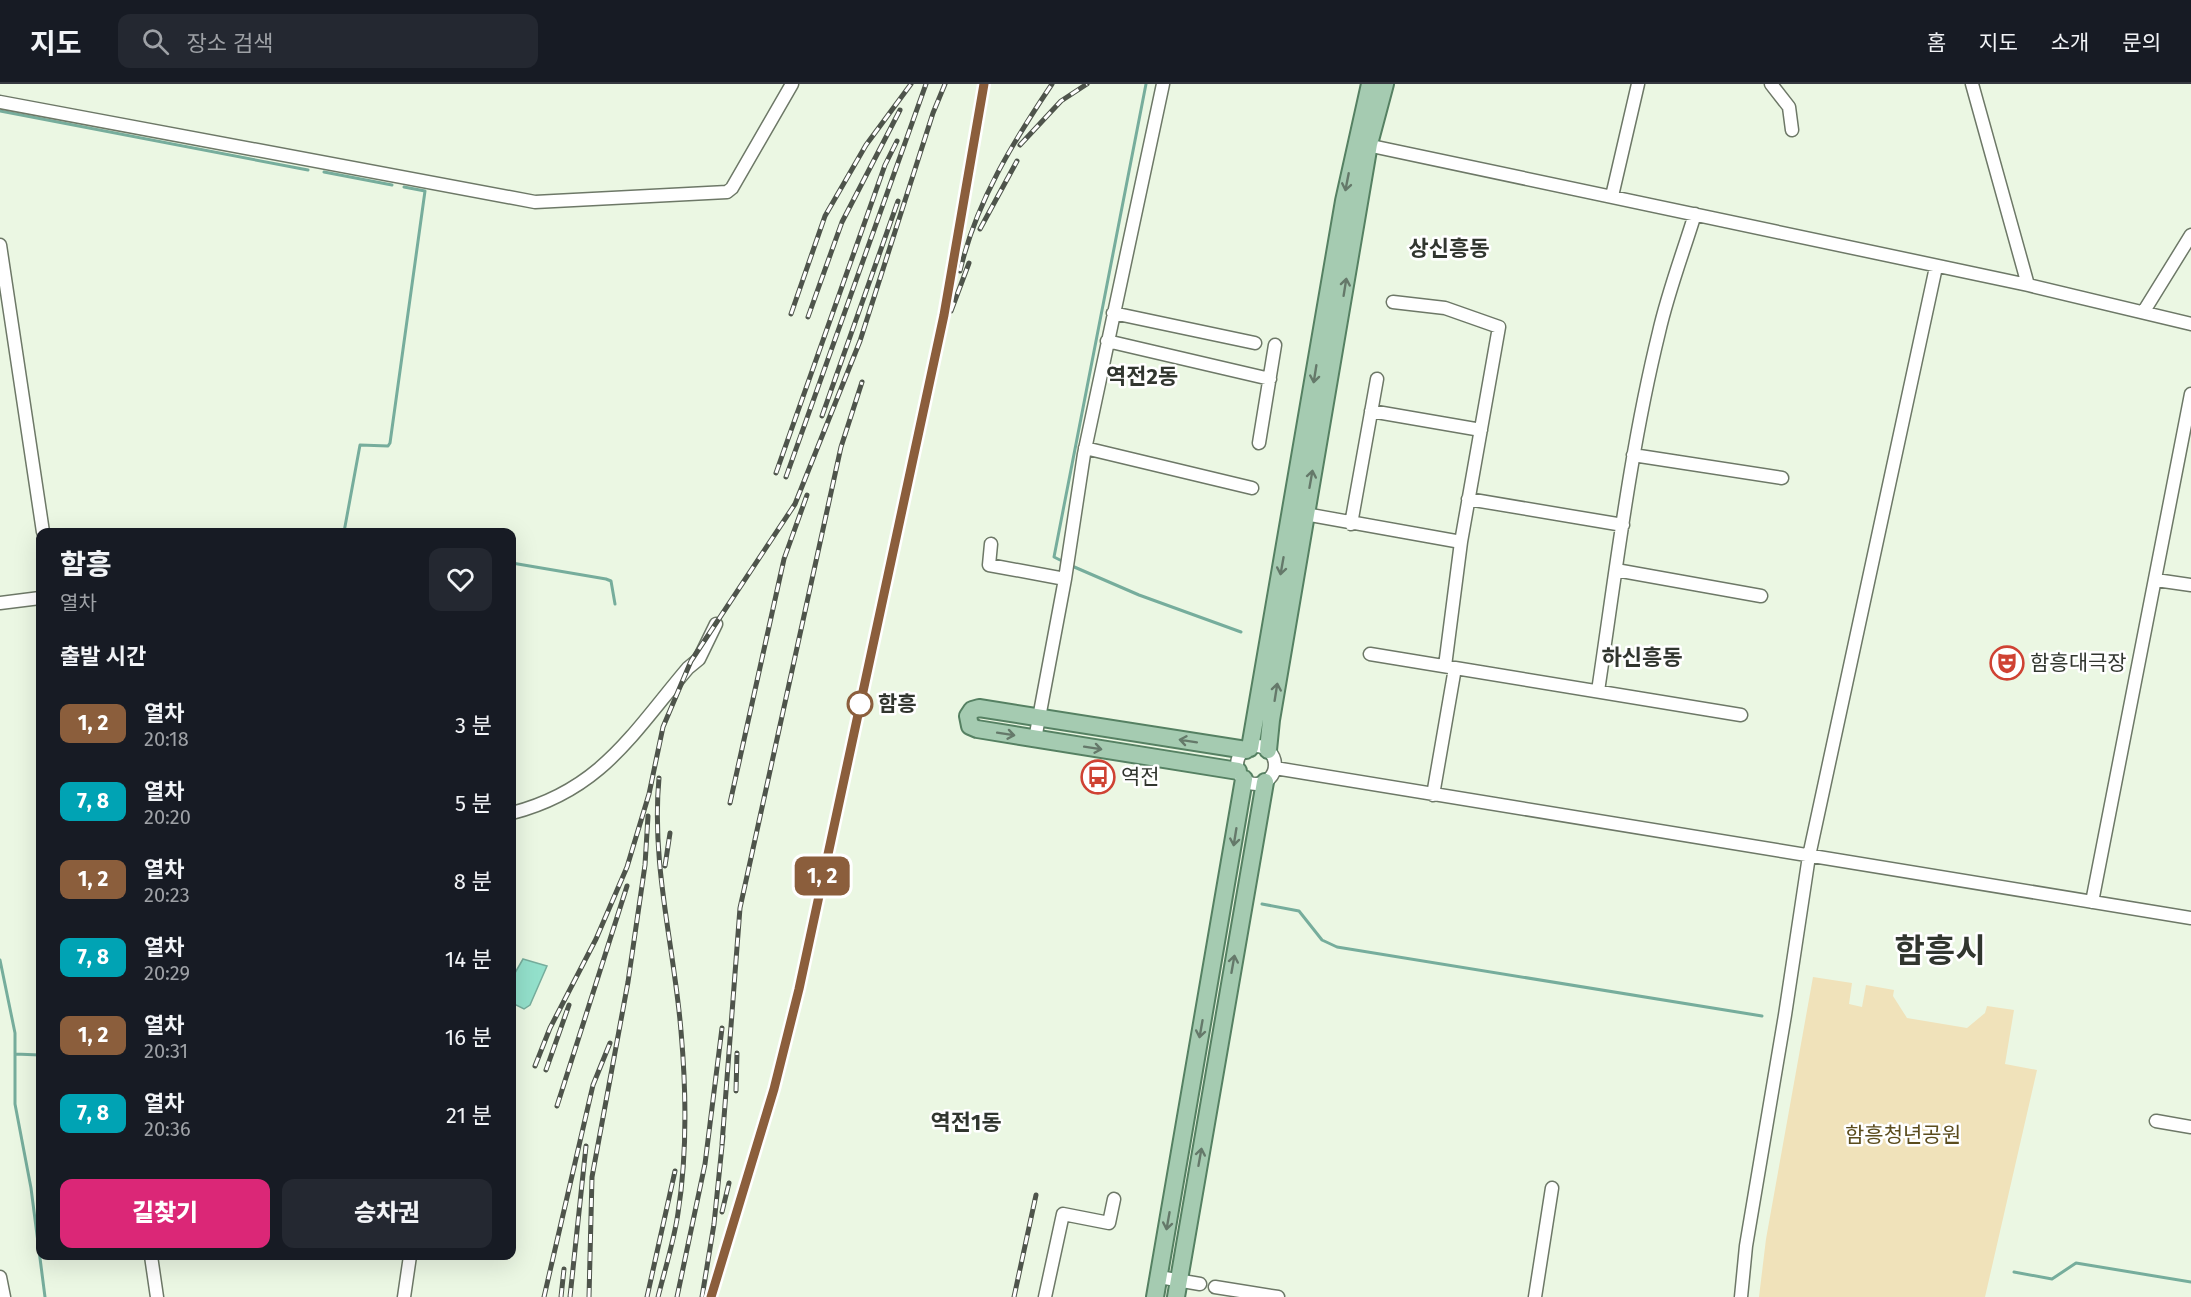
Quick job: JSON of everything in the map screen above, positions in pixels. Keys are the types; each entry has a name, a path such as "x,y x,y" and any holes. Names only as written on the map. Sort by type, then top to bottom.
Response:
{"main road":[{"path":"1269,750 1271,720 1305,514 1370,84"},
{"path":"1155,1297 1241,775 976,729 970,726 968,716 972,710 979,708 1248,749 1362,144 1385,84"},
{"path":"1177,1289 1265,782"}],"street":[{"path":"0,102 535,202 727,192 732,188 792,84"},
{"path":"1035,739 1065,579 1085,448 1163,84"},
{"path":"1612,196 1638,84"},
{"path":"1771,84 1789,107 1792,130"},
{"path":"1972,84 2028,285"},
{"path":"1362,144 2028,285 2191,324"},
{"path":"1598,691 1633,455 1659,328 1695,214"},
{"path":"2144,311 2191,235"},
{"path":"0,245 42,528"},
{"path":"1742,1297 1746,1246 1809,856 1936,267"},
{"path":"1393,302 1445,308 1498,327 1461,542 1450,667 1433,795"},
{"path":"1113,313 1255,343"},
{"path":"1107,341 1270,379"},
{"path":"1259,443 1275,345"},
{"path":"1351,524 1377,379"},
{"path":"2092,902 2187,436 2191,394"},
{"path":"1371,411 1481,430"},
{"path":"1085,448 1252,488"},
{"path":"1633,455 1782,478"},
{"path":"1468,499 1623,525"},
{"path":"1305,514 1461,542"},
{"path":"992,544 989,565 1065,579"},
{"path":"1616,570 1761,596"},
{"path":"2156,580 2191,585"},
{"path":"0,603 36,598"},
{"path":"516,811 571,790 607,764 688,668 699,659 716,624"},
{"path":"1370,654 1741,715"},
{"path":"1248,749 1269,750 1274,759 1275,768 1265,782 1256,784 1241,775 1238,760 1248,749"},
{"path":"1275,768 2191,918"},
{"path":"2156,1121 2191,1126"},
{"path":"1535,1297 1552,1188"},
{"path":"1045,1297 1063,1214 1109,1223 1114,1199"},
{"path":"152,1260 157,1297"},
{"path":"404,1297 409,1260"},
{"path":"0,1277 4,1297"},
{"path":"1159,1277 1177,1289 1200,1284"},
{"path":"1215,1287 1278,1297"}],"green space":[{"name":"함흥청년공원","path":"1813,977 1852,983 1849,1004 1862,1007 1866,985 1894,990 1893,996 1907,1018 1967,1028 1985,1013 1987,1006 2014,1010 2005,1064 2037,1070 1985,1297 1759,1297 1766,1239"}],"water":[{"path":"523,959 547,966 530,1005 524,1009 516,1005 516,971"}],"waterway":[{"path":"1062,561 1054,557 1146,84"},
{"path":"0,111 308,170"},
{"path":"324,172 392,185"},
{"path":"345,528 360,445 388,446 390,443 425,191 404,187"},
{"path":"516,564 611,581 615,604"},
{"path":"1072,566 1139,595 1241,632"},
{"path":"1262,904 1299,911 1322,940 1337,947 1762,1016"},
{"path":"0,960 15,1033 15,1104 36,1227"},
{"path":"15,1054 36,1055"},
{"path":"40,1260 45,1297"},
{"path":"2014,1272 2052,1279 2076,1263 2191,1282"}],"railway":[{"path":"791,314 825,216 866,145 911,84"},
{"path":"786,477 926,84"},
{"path":"535,1066 550,1028 596,939 627,867 649,794 663,727 691,661 795,504 860,341 933,113 945,84"},
{"path":"711,1297 774,1089 799,989 944,315 984,84"},
{"path":"960,271 976,221 997,173 1052,84"},
{"path":"1020,145 1061,101 1087,84"},
{"path":"808,317 842,222 900,110"},
{"path":"776,473 885,165 897,141"},
{"path":"980,229 1017,161"},
{"path":"822,416 898,201"},
{"path":"951,311 969,263"},
{"path":"722,1144 740,908 841,447 862,382"},
{"path":"730,803 784,559 807,495"},
{"path":"658,1297 678,1213 685,1122 678,999 664,905 658,842 659,778"},
{"path":"589,1297 592,1177 628,982 645,865 648,816"},
{"path":"665,866 670,833"},
{"path":"557,1106 627,886"},
{"path":"546,1070 569,1005"},
{"path":"677,1297 705,1164 722,1028"},
{"path":"544,1297 593,1085 610,1043"},
{"path":"736,1091 737,1053"},
{"path":"702,1297 714,1224 723,1136"},
{"path":"570,1297 586,1146"},
{"path":"647,1297 675,1171"},
{"path":"722,1212 729,1183"},
{"path":"1014,1297 1036,1195"},
{"path":"561,1297 564,1269"}],"train":[{"path":"711,1297 774,1089 799,989 944,315 984,84"}],"place":[{"name":"함흥대극장","path":"2007,663"},
{"name":"함흥","path":"860,704"},
{"name":"역전","path":"1098,777"}],"district":[{"name":"상신흥동","path":"1449,248"},
{"name":"역전2동","path":"1142,376"},
{"name":"하신흥동","path":"1642,657"},
{"name":"함흥시","path":"1940,951"},
{"name":"역전1동","path":"966,1122"}]}
